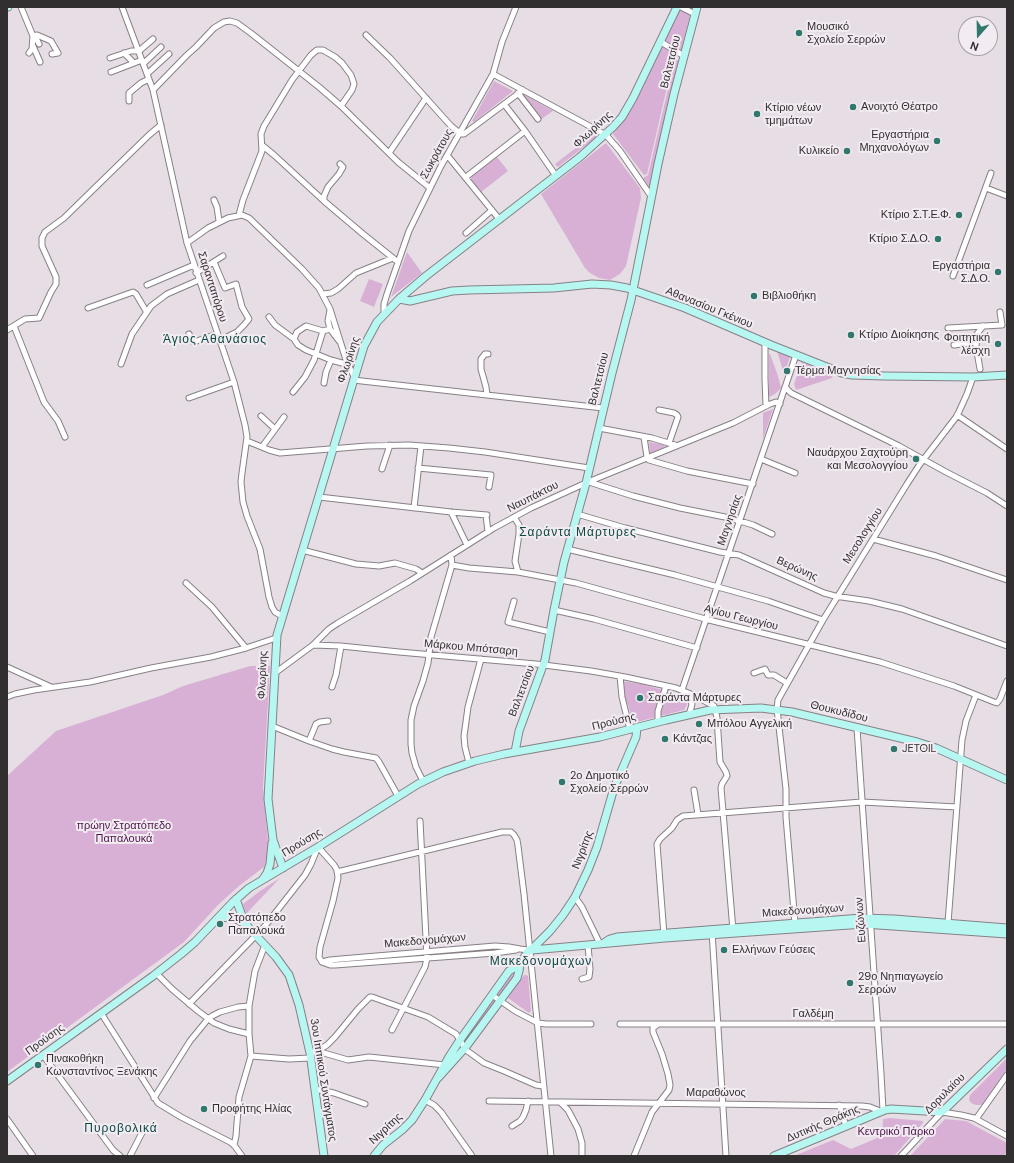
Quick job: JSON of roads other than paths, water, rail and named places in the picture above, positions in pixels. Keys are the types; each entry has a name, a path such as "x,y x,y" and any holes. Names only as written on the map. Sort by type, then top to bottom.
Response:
{"street":[{"path":"21,7 39,44"},
{"name":"Σαρανταπόρου","path":"122,7 153,90 187,243 234,382 246,425 247,441 241,477 243,502 260,549 272,607 275,612 282,616"},
{"name":"Σωκράτους","path":"384,314 384,304 409,230 447,155 493,74 502,42 516,7"},
{"name":"Φλωρίνης","path":"261,880 267,873 270,864 273,840 268,793 276,638 334,449 359,358 366,341 375,325 400,299 606,135 628,107 677,7"},
{"path":"681,7 696,11"},
{"name":"Βαλτετσίου","path":"515,752 520,727 544,664 567,549 587,482 603,408 633,290 659,157 696,11"},
{"path":"153,90 214,28 224,22 230,21 242,26 341,106 389,154 430,188"},
{"path":"34,36 37,35 51,41 58,52 52,54"},
{"path":"366,35 390,58 451,126 460,134 464,134 521,91"},
{"path":"29,53 33,46 34,36"},
{"path":"110,58 131,51 138,51 153,39"},
{"path":"661,42 684,56"},
{"path":"33,46 40,62"},
{"path":"111,72 134,63 143,62 161,47"},
{"path":"239,215 245,194 261,155 261,134 264,126 299,71 311,55 317,50 323,50 336,57 351,75 354,84 350,94 341,106"},
{"path":"124,53 134,63"},
{"path":"129,101 129,93 141,83 169,54"},
{"path":"493,74 521,91 606,135 620,151 652,196"},
{"path":"521,91 538,119"},
{"path":"389,154 426,98"},
{"path":"504,104 525,131 556,176"},
{"path":"7,330 25,319 39,318 57,282 42,246 42,238 46,232 64,218 161,125"},
{"path":"466,177 525,131"},
{"path":"262,146 353,226 398,262"},
{"path":"447,155 500,220"},
{"path":"324,201 324,196 328,187 343,167 340,164"},
{"path":"953,276 991,173"},
{"path":"986,188 1007,196"},
{"path":"214,200 217,207 219,221"},
{"path":"466,232 492,210"},
{"path":"187,243 219,221 239,215 246,216 312,280 323,294 330,309 353,378 603,408"},
{"path":"196,273 223,256"},
{"path":"323,294 331,293 356,273 393,258"},
{"path":"214,262 225,288 236,284 242,307 249,318 237,332 219,341"},
{"path":"146,285 194,265"},
{"path":"121,364 132,334 146,311 163,296 199,280"},
{"name":"Αθανασίου Γκένιου","path":"400,299 413,300 452,292 549,289 592,284 611,286 633,290 700,314 765,343 846,374 973,377 1007,375"},
{"path":"88,308 133,292 136,294 146,311"},
{"path":"330,309 328,321 330,329 341,343"},
{"path":"948,328 1002,325 1000,312"},
{"path":"269,317 275,325 294,339 295,342 301,347 331,360 348,363"},
{"path":"14,326 44,402 58,421 65,437"},
{"path":"294,339 295,334 306,326 323,331 330,329"},
{"path":"980,369 976,342 977,334 983,326"},
{"path":"293,392 308,372 315,359 323,331"},
{"path":"189,334 194,342 217,334"},
{"path":"954,345 976,342"},
{"path":"765,343 766,406"},
{"path":"487,395 481,369 481,359 485,354 488,354"},
{"name":"Μαγνησίας","path":"689,714 692,704 690,697 684,691 697,648 796,355"},
{"path":"324,383 331,360"},
{"name":"Μεσολογγίου","path":"777,709 778,700 787,683 873,538 924,459 958,415 973,377"},
{"path":"189,398 234,382"},
{"path":"785,387 791,393 924,459 987,493 1007,506"},
{"name":"Ναυπάκτου","path":"313,645 338,623 488,532 540,503 647,457 733,423 775,402 780,404"},
{"path":"659,410 677,415 677,419 668,443"},
{"path":"958,415 1007,449"},
{"path":"261,416 275,430"},
{"path":"262,447 284,417"},
{"path":"599,428 644,437 675,446"},
{"path":"644,437 647,457 653,461 681,470 753,484"},
{"path":"247,441 274,452 282,453 390,445 420,446 485,452 589,468"},
{"path":"382,469 390,445"},
{"path":"414,508 420,446"},
{"path":"761,460 795,474"},
{"path":"418,468 491,475 489,487"},
{"path":"587,482 680,508 740,521 772,534"},
{"path":"319,497 487,515 488,532"},
{"path":"451,512 467,545"},
{"name":"Βερώνης","path":"577,514 625,528 729,554 743,556 824,593 837,597 869,601 902,609 1007,646"},
{"path":"514,517 519,525 515,561 518,572"},
{"path":"873,538 942,558 1007,580"},
{"path":"567,549 661,571 787,607 823,620"},
{"path":"302,550 341,561 360,564 378,566 395,563 416,569 422,573"},
{"path":"423,781 416,767 412,753 411,720 414,706 427,668 431,637 452,565 451,555"},
{"name":"Αγίου Γεωργίου","path":"452,565 518,572 560,580 707,620 880,662 945,683 997,703 1007,681"},
{"path":"186,583 212,607 246,648"},
{"path":"514,601 508,622 550,632"},
{"path":"554,610 594,619 697,648"},
{"path":"7,697 34,690 90,682 151,668 196,660 246,648 276,638"},
{"path":"275,672 313,645"},
{"name":"Μάρκου Μπότσαρη","path":"313,645 341,646 544,664 620,676 684,691 714,706 716,709"},
{"path":"332,687 336,675 341,646"},
{"path":"469,763 464,736 468,707 481,659"},
{"path":"7,667 52,688"},
{"path":"754,673 765,669 768,675 774,675 787,683"},
{"path":"620,676 622,697 633,728"},
{"path":"34,690 36,680"},
{"path":"658,722 658,711 666,686"},
{"path":"948,923 961,759 965,727 976,695"},
{"path":"716,709 720,762 727,776 721,786 733,931"},
{"name":"Θουκυδίδου","path":"658,722 716,709 777,709 917,742 961,759 1007,780"},
{"path":"777,709 786,789 786,823 795,923"},
{"path":"309,741 316,724 328,721"},
{"name":"Προύσης","path":"7,1081 156,973 191,945 236,899 249,888 318,847 423,781 469,763 515,752 600,737 658,722"},
{"path":"272,726 309,741 344,752 377,759 398,796"},
{"name":"Νιγρίτης","path":"438,1078 509,971 520,964 531,950 556,925 575,897 598,847 614,789 636,737 633,728"},
{"name":"Ευζώνων","path":"857,728 878,1024 882,1111"},
{"path":"694,790 698,814"},
{"path":"664,936 657,844 681,817 685,815 862,802 957,807"},
{"path":"392,1030 425,967 427,955 420,821"},
{"path":"189,1004 257,935 305,875 318,847 331,861 338,872 507,831 513,833 518,842 531,950 551,1156"},
{"name":"Φλωρίνης","path":"273,840 283,868"},
{"name":"Μακεδονομάχων","path":"338,872 337,888 320,946 319,955 322,962 335,965 427,955 495,953 520,949 531,950 602,944 614,937 664,936 871,921 1007,934"},
{"path":"575,897 602,944"},
{"path":"236,899 242,916 250,929"},
{"name":"3ου Ιππικού Συντάγματος","path":"218,918 233,917 242,922 257,935 281,962 291,980 312,1054 314,1089 324,1156"},
{"name":"Μακεδονομάχων","path":"733,931 795,923 871,921 948,923 1007,928"},
{"path":"712,932 726,1156"},
{"path":"234,1145 239,1097 251,1056 249,1006 256,971 265,945"},
{"path":"582,979 589,977 590,969 588,945"},
{"name":"Νιγρίτης","path":"374,1156 384,1144 405,1127 415,1116 445,1065 517,978 520,964"},
{"path":"156,973 172,989 208,1019 222,1027 249,1034"},
{"path":"492,995 520,1014 537,1023 591,1024"},
{"path":"312,1054 331,1042 358,1009 371,997 428,1017 455,1033 462,1044 474,1057 486,1064 533,1084 543,1086"},
{"path":"154,1098 190,1041 208,1019 220,1012 238,1007 249,1006"},
{"path":"100,1013 158,1103 224,1138 234,1145 242,1156"},
{"name":"Γαλδέμη","path":"620,1024 1007,1024"},
{"path":"634,1156 652,1112 669,1090 670,1086 662,1054 652,1031 657,1025"},
{"name":"Δορυλαίου","path":"901,1156 942,1112 1007,1049"},
{"path":"251,1056 284,1059 312,1054 348,1060 370,1057 445,1065"},
{"path":"43,1055 113,1150 120,1156"},
{"path":"976,1119 1007,1075"},
{"path":"314,1089 334,1092 365,1104"},
{"path":"425,1100 434,1105 441,1112 472,1156"},
{"name":"Μαραθώνος","path":"489,1100 658,1104 723,1103 839,1105 870,1107 882,1111 891,1109 942,1112"},
{"path":"512,1126 523,1117 528,1101"},
{"path":"560,1102 568,1110 578,1129 582,1143 582,1156"},
{"path":"839,1105 846,1126"},
{"name":"Δυτικής Θράκης","path":"774,1156 882,1111"},
{"path":"942,1112 976,1119 1007,1136"},
{"path":"7,1119 34,1156"},
{"path":"130,1156 144,1129"}],"place":[{"name":"Μουσικό Σχολείο Σερρών","path":"799,33"},
{"name":"Ανοιχτό Θέατρο","path":"853,107"},
{"name":"Κτίριο νέων τμημάτων","path":"757,114"},
{"name":"Εργαστήρια Μηχανολόγων","path":"937,141"},
{"name":"Κυλικείο","path":"847,151"},
{"name":"Κτίριο Σ.Τ.Ε.Φ.","path":"959,215"},
{"name":"Κτίριο Σ.Δ.Ο.","path":"938,239"},
{"name":"Εργαστήρια Σ.Δ.Ο.","path":"998,272"},
{"name":"Βιβλιοθήκη","path":"754,296"},
{"name":"Κτίριο Διοίκησης","path":"851,335"},
{"name":"Φοιτητική λέσχη","path":"998,344"},
{"name":"Τέρμα Μαγνησίας","path":"787,371"},
{"name":"Ναυάρχου Σαχτούρη και Μεσολογγίου","path":"916,459"},
{"name":"Σαράντα Μάρτυρες","path":"640,698"},
{"name":"Μπόλου Αγγελική","path":"699,724"},
{"name":"Κάντζας","path":"665,739"},
{"name":"JETOIL","path":"894,749"},
{"name":"2ο Δημοτικό Σχολείο Σερρών","path":"562,782"},
{"name":"Στρατόπεδο Παπαλουκά","path":"220,924"},
{"name":"Ελλήνων Γεύσεις","path":"724,950"},
{"name":"29ο Νηπιαγωγείο Σερρών","path":"850,983"},
{"name":"Πινακοθήκη Κωνσταντίνος Ξενάκης","path":"38,1065"},
{"name":"Προφήτης Ηλίας","path":"204,1109"}],"district":[{"name":"Άγιος Αθανάσιος","path":"215,340"},
{"name":"Σαράντα Μάρτυρες","path":"578,533"},
{"name":"Μακεδονομάχων","path":"541,962"},
{"name":"Πυροβολικά","path":"121,1129"}],"park label":[{"name":"πρώην Στρατόπεδο Παπαλουκά","path":"124,832"},
{"name":"Κεντρικό Πάρκο","path":"896,1132"}]}
